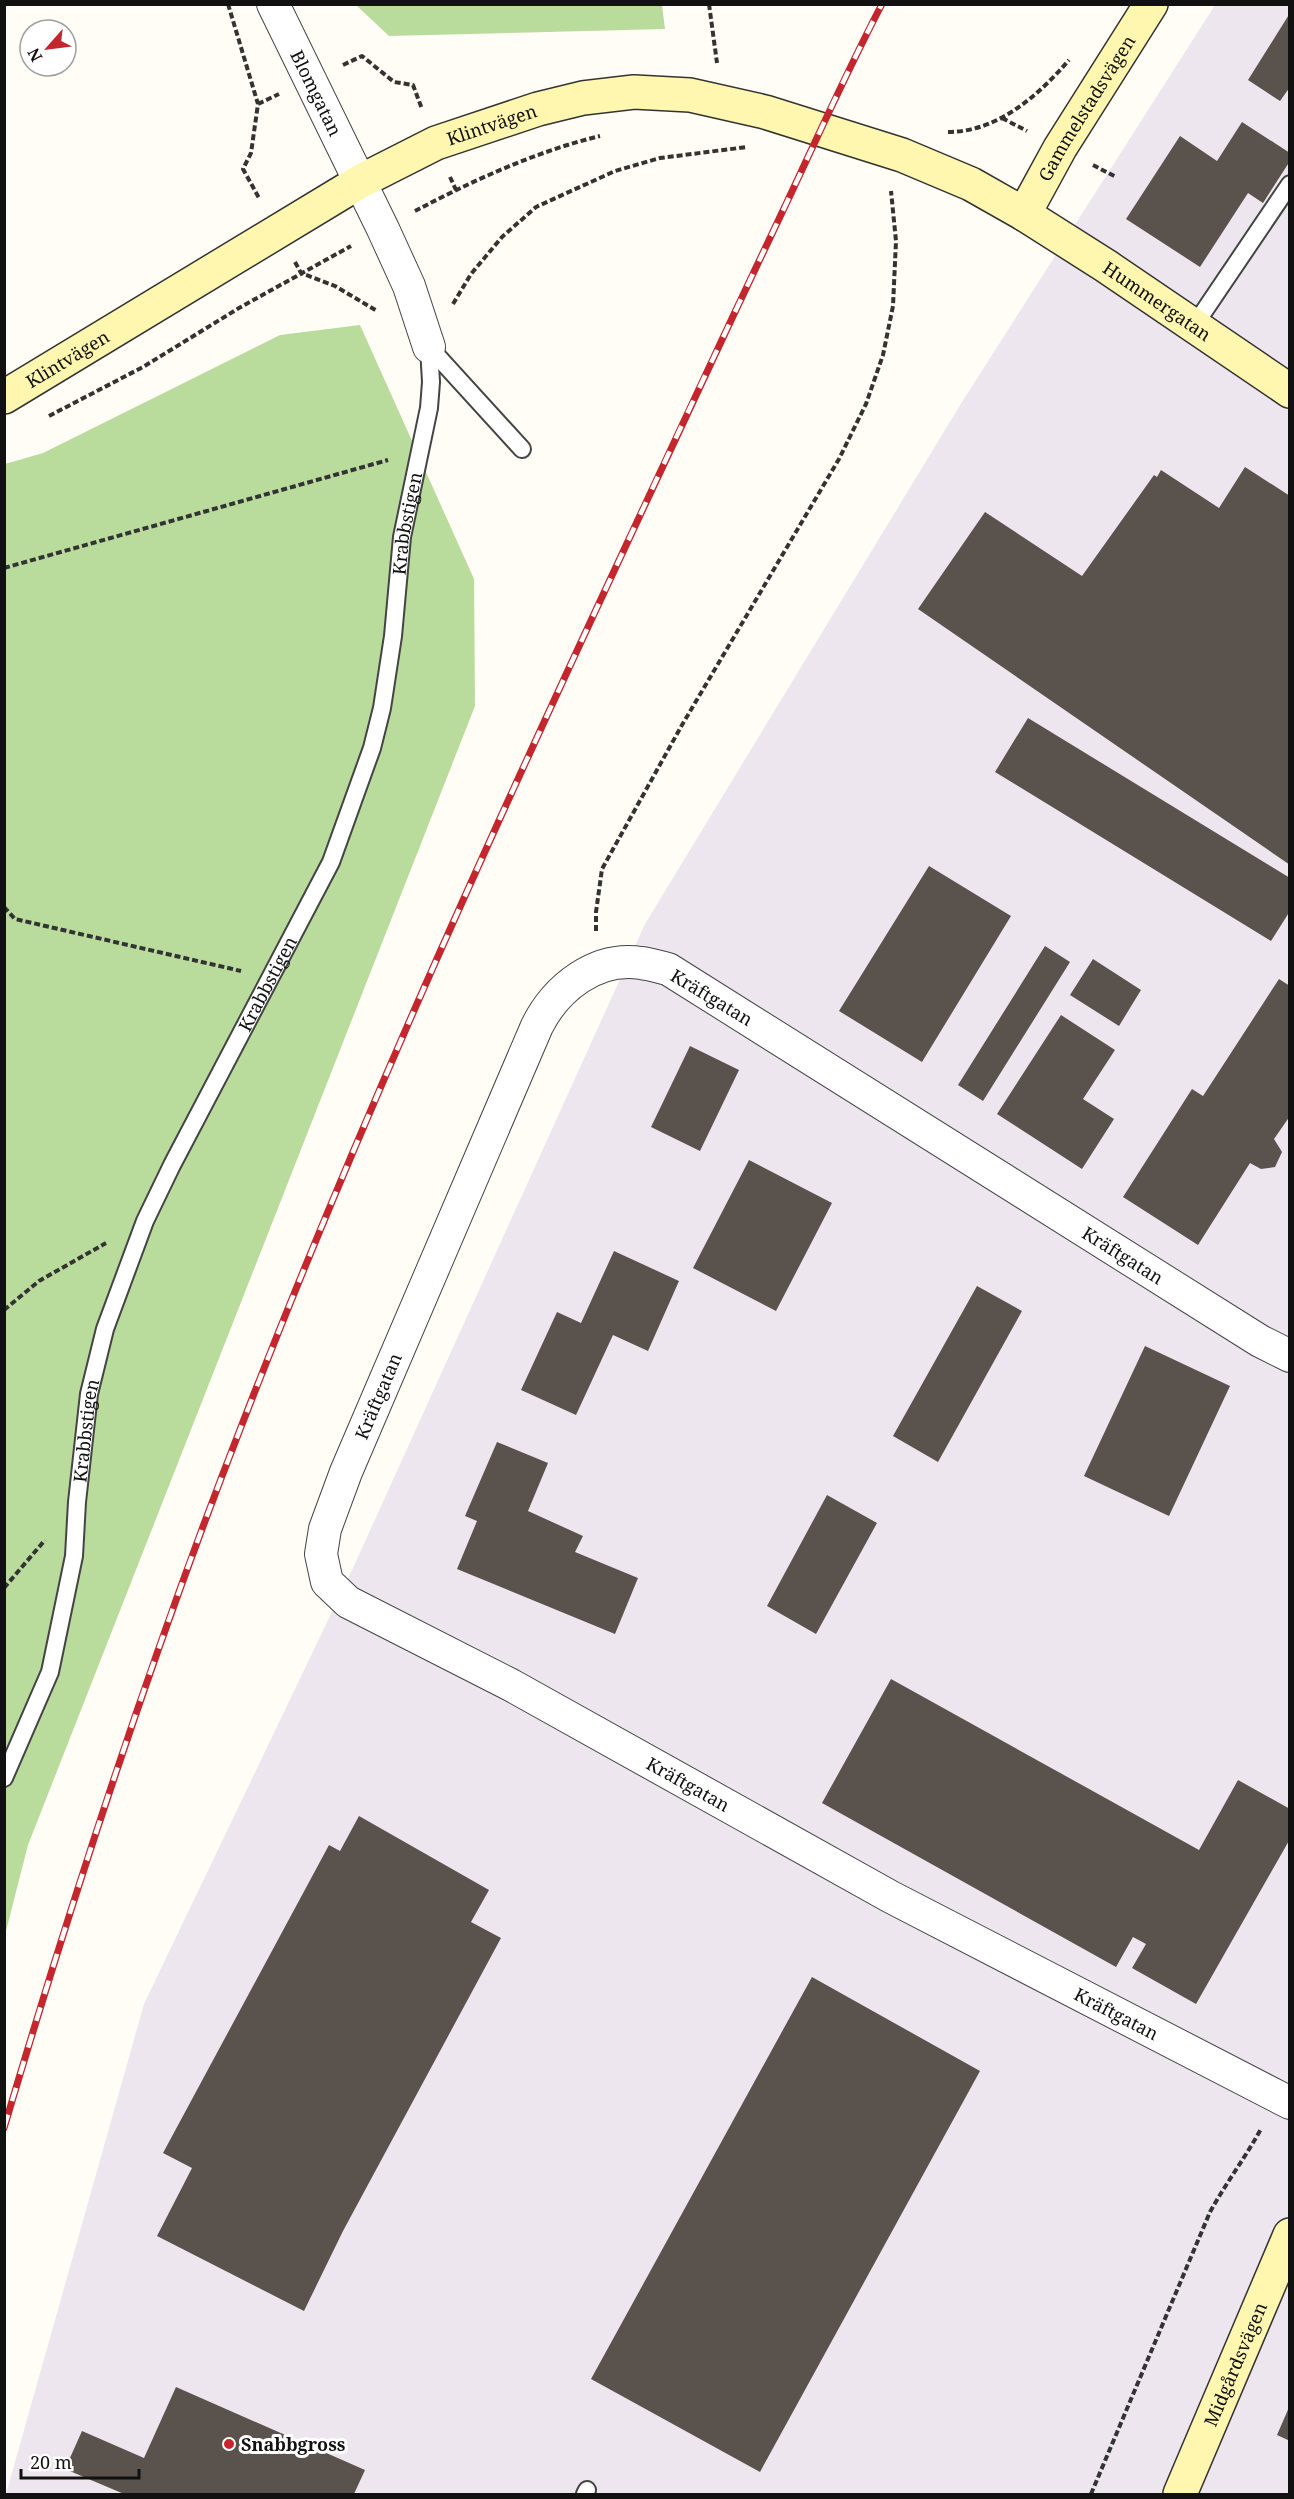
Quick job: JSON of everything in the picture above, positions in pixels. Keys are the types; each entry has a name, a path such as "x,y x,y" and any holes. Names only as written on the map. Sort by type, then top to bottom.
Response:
{"street":[{"name":"Blomgatan","path":"273,4 361,181"},
{"name":"Gammelstadsvägen","path":"1024,214 1060,148 1150,4"},
{"name":"Klintvägen","path":"4,397 361,181 436,143 491,123 583,98 634,92 690,95 765,112 902,155 971,184 1024,214"},
{"name":"Krabbstigen","path":"361,181 409,286 429,347"},
{"name":"Hummergatan","path":"1024,214 1290,392"},
{"name":"Kräftgatan","path":"1283,2100 891,1897 511,1684 348,1602 327,1582 321,1554 325,1529 346,1472 537,1026 562,990 585,974 604,966 640,963 668,969 1250,1335 1290,1356"},
{"name":"Midgårdsvägen","path":"1180,2494 1290,2235"}],"lane":[{"path":"1194,327 1290,184"},
{"path":"429,347 522,449"},
{"name":"Krabbstigen","path":"4,1778 50,1672 74,1556 77,1502 89,1394 105,1329 146,1221 205,1099 269,977 292,940 331,862 372,748 382,708 393,636 402,537 418,451 429,408 431,382 429,347"}],"path":[{"path":"709,4 718,69"},
{"path":"938,132 973,130 1002,118 1031,97 1073,55"},
{"path":"258,104 362,56 394,82 413,85 456,190"},
{"path":"429,347 471,274 502,237 536,207 626,168 660,158 755,146"},
{"path":"604,966 597,946 596,912 602,869 682,725 839,459 866,404 883,355 893,306 896,241 891,185"},
{"path":"4,567 277,493 418,451"},
{"path":"4,907 15,919 269,977"},
{"path":"4,1310 39,1281 146,1221"},
{"path":"4,1588 77,1502"},
{"path":"1091,2494 1210,2212 1228,2178 1247,2155 1283,2100"}],"shaded area":[{"path":"1215,5 1289,5 1289,2494 6,2494 144,2004 353,1568 645,924 962,402"}],"green space":[{"path":"356,5 662,5 665,29 389,36"},
{"path":"360,325 474,579 475,706 28,1845 5,1935 5,464 43,453 280,335"}],"building":[{"path":"1290,13 1290,87 1280,101 1248,80"},
{"path":"1242,122 1290,153 1290,161 1263,203 1248,193 1200,267 1126,219 1180,136 1217,161"},
{"path":"1245,467 1290,496 1290,865 918,609 985,512 1082,576 1154,475 1157,477 1161,470 1219,508"},
{"path":"1028,718 1290,878 1290,911 1271,941 995,772"},
{"path":"929,866 1011,916 922,1062 839,1011"},
{"path":"1045,946 1070,962 983,1101 958,1085"},
{"path":"1093,959 1141,990 1119,1026 1070,995"},
{"path":"1279,979 1290,986 1290,1116 1274,1139 1282,1152 1275,1167 1261,1169 1250,1163 1198,1245 1123,1197 1192,1089 1203,1096"},
{"path":"1061,1015 1115,1050 1083,1099 1114,1119 1082,1169 997,1114"},
{"path":"690,1046 739,1070 700,1151 651,1127"},
{"path":"749,1160 832,1203 776,1311 693,1268"},
{"path":"614,1251 679,1281 648,1351 613,1335 576,1415 521,1390 557,1312 581,1323"},
{"path":"977,1286 1022,1311 938,1462 893,1436"},
{"path":"1145,1346 1230,1386 1169,1516 1084,1476"},
{"path":"497,1442 548,1463 528,1511 583,1536 575,1552 638,1578 615,1634 457,1569 477,1521 465,1516"},
{"path":"827,1495 877,1523 816,1634 767,1606"},
{"path":"891,1679 1199,1850 1238,1780 1290,1809 1290,1839 1196,2004 1132,1968 1146,1944 1133,1937 1116,1967 822,1803"},
{"path":"359,1816 489,1890 471,1922 501,1938 343,2231 304,2311 157,2236 192,2168 163,2153 329,1845 340,1851"},
{"path":"812,1977 980,2071 760,2472 591,2379"},
{"name":"Snabbgross","path":"176,2387 365,2470 354,2494 124,2494 65,2469 82,2431 144,2458"},
{"path":"1290,2405 1290,2441 1277,2435"}],"railway":[{"path":"4,2128 86,1863 145,1688 208,1513 284,1318 374,1102 517,782 722,339 882,4"}],"place":[{"name":"Snabbgross","path":"229,2444"}]}
